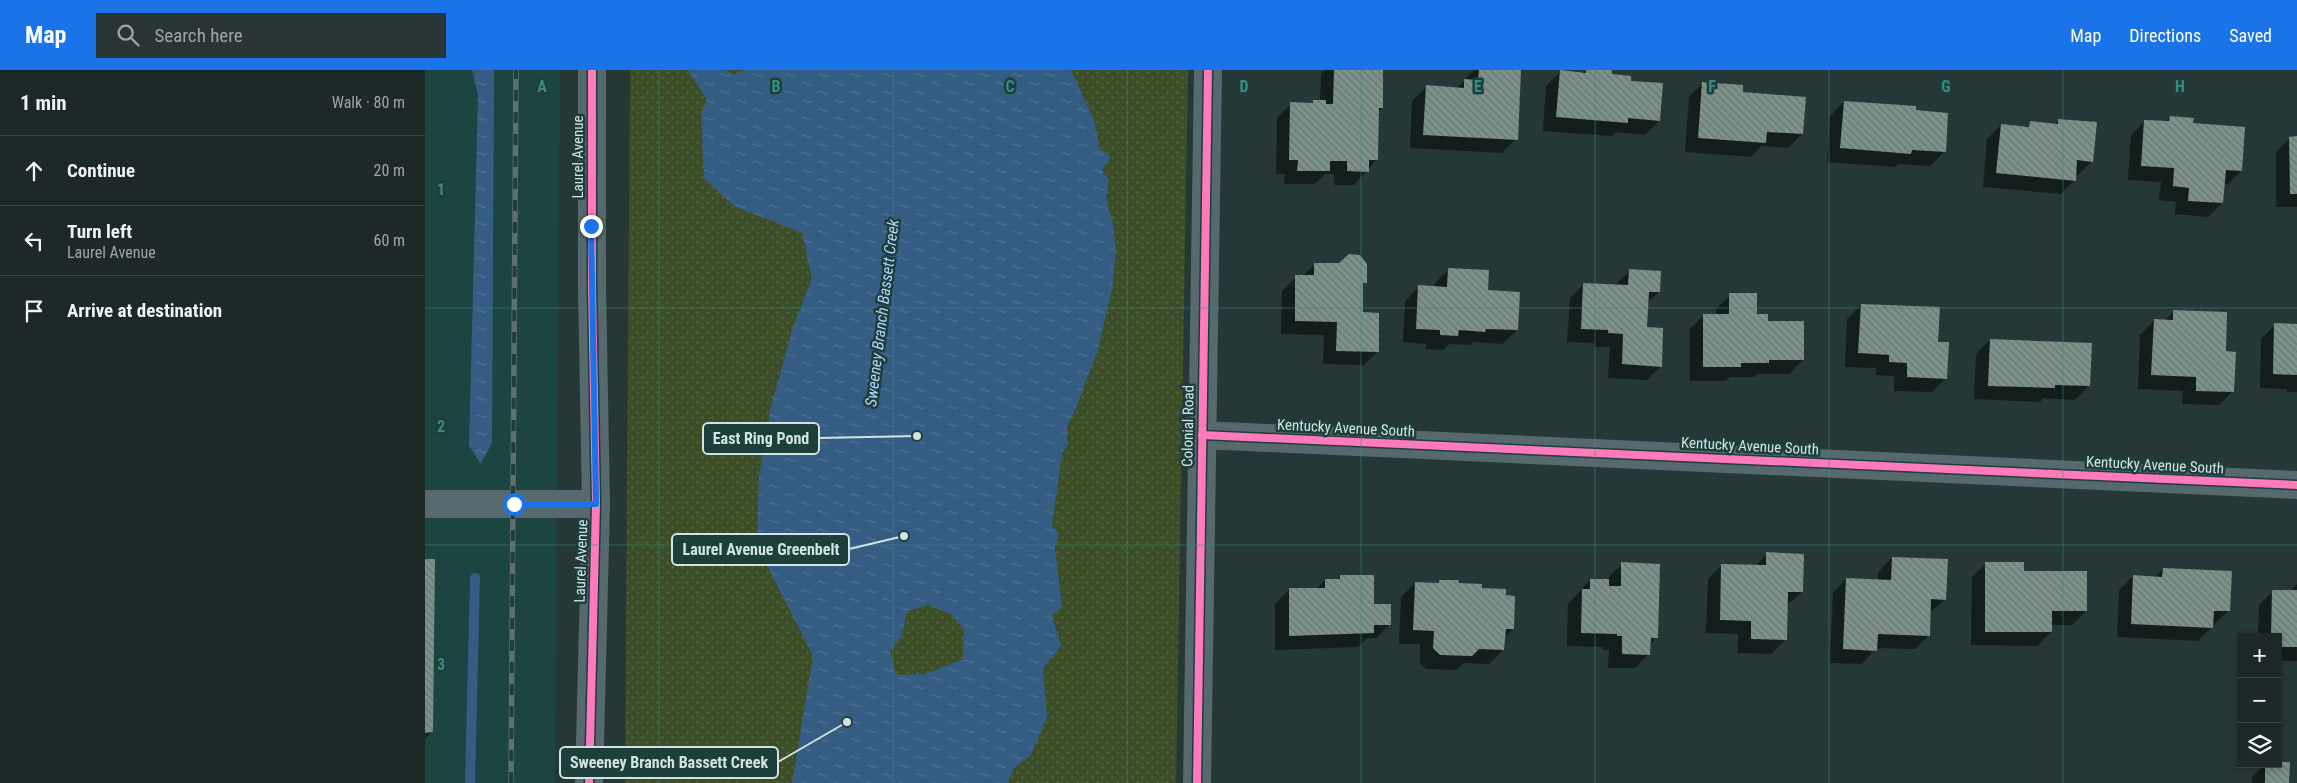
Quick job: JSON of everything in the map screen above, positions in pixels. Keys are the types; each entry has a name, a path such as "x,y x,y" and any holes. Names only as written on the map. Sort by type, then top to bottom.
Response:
{"street":[{"name":"Laurel Avenue","path":"589,783 596,504 591,287 592,70"},
{"name":"Colonial Road","path":"1197,783 1208,70"},
{"name":"Kentucky Avenue South","path":"1202,435 2297,485"},
{"path":"425,504 596,504"}],"shaded area":[{"path":"425,70 560,70 555,783 425,783"}],"green space":[{"path":"630,70 1188,70 1176,783 625,783"}],"water":[{"path":"472,70 494,70 492,443 481,464 469,446 478,95"},
{"path":"688,70 726,70 734,75 743,70 1071,70 1094,120 1100,149 1111,157 1102,170 1109,180 1106,199 1113,224 1116,250 1112,289 1098,349 1075,411 1067,426 1067,446 1062,454 1052,526 1059,534 1055,548 1062,607 1052,616 1061,646 1043,668 1047,718 1030,756 1014,768 1008,783 792,783 813,656 757,546 759,476 771,406 793,327 812,278 802,233 734,206 704,178 701,114 707,100","holes":["928,605 951,614 964,629 963,659 926,674 896,675 890,651 902,635 907,611"]}],"building":[{"path":"1334,70 1383,70 1383,108 1379,108 1378,160 1369,160 1369,172 1347,171 1347,161 1330,161 1330,171 1297,171 1298,160 1289,160 1290,102 1313,103 1313,100 1326,100 1326,104 1333,104"},
{"path":"1479,70 1521,70 1518,140 1423,135 1426,85 1464,88 1464,79 1478,80"},
{"path":"1560,70 1586,73 1586,70 1612,70 1612,74 1631,76 1631,81 1663,83 1660,121 1628,118 1628,123 1556,117"},
{"path":"1702,82 1743,85 1743,92 1806,97 1803,134 1767,132 1766,143 1698,138"},
{"path":"1844,101 1916,106 1916,110 1948,113 1946,152 1912,150 1911,154 1840,148"},
{"path":"2170,116 2194,118 2193,123 2245,127 2242,171 2226,170 2223,203 2188,201 2189,188 2173,186 2174,168 2141,166 2144,120 2169,121"},
{"path":"2058,119 2097,122 2093,162 2077,160 2076,181 1996,173 2001,124 2029,127 2030,121 2058,124"},
{"path":"2297,136 2297,194 2290,194 2289,137"},
{"path":"1349,254 1360,255 1367,264 1367,283 1363,283 1363,312 1379,313 1379,352 1336,351 1337,322 1295,321 1295,275 1314,275 1314,263 1339,263"},
{"path":"1448,268 1489,270 1488,290 1520,292 1518,330 1486,329 1485,332 1459,330 1458,336 1440,335 1440,330 1416,329 1418,285 1447,287"},
{"path":"1629,269 1661,271 1660,292 1649,292 1647,327 1663,328 1662,367 1622,364 1623,334 1608,333 1608,330 1581,329 1583,283 1628,285"},
{"path":"1729,293 1757,293 1757,314 1768,314 1768,321 1804,321 1804,360 1769,360 1769,363 1741,363 1741,367 1703,367 1703,314 1729,314"},
{"path":"1861,304 1940,307 1938,342 1949,342 1947,379 1907,377 1907,363 1889,362 1889,355 1858,353"},
{"path":"2173,310 2227,312 2226,351 2236,352 2234,392 2196,391 2196,377 2151,375 2154,319 2173,320"},
{"path":"2274,323 2297,324 2297,375 2273,374"},
{"path":"1990,339 2092,343 2090,386 2055,385 2055,388 1988,386"},
{"path":"1766,552 1804,554 1803,592 1788,592 1787,640 1751,639 1751,621 1720,620 1721,564 1766,565"},
{"path":"1892,557 1948,559 1946,600 1931,599 1930,636 1878,634 1877,651 1843,649 1846,578 1891,580"},
{"path":"425,559 435,559 433,732 425,733"},
{"path":"1621,562 1660,564 1658,638 1651,638 1650,655 1622,654 1622,636 1617,636 1617,634 1581,633 1582,589 1590,589 1590,579 1609,579 1609,586 1621,586"},
{"path":"1985,562 2024,562 2024,571 2087,571 2087,611 2052,611 2052,632 1985,632"},
{"path":"2163,568 2232,571 2230,611 2214,611 2213,628 2131,624 2133,575 2162,577"},
{"path":"1340,575 1374,575 1374,604 1391,604 1391,625 1374,625 1374,633 1289,636 1289,588 1325,588 1325,579 1340,579"},
{"path":"1439,580 1458,580 1459,583 1482,584 1482,588 1506,589 1506,595 1515,596 1514,629 1506,629 1504,650 1479,649 1472,656 1440,655 1433,648 1434,631 1413,630 1415,582 1439,583"},
{"path":"2272,590 2297,590 2297,647 2282,647 2282,633 2271,633"},
{"path":"2282,762 2290,762 2289,783 2265,783 2265,768 2282,768"}],"waterway":[{"path":"470,783 475,578"}],"railway":[{"path":"511,783 516,70"}],"cycle path":[{"path":"589,783 596,504 592,287 592,70"},
{"path":"1197,783 1208,70"},
{"path":"1202,435 2297,485"}],"place":[{"name":"East Ring Pond","path":"917,436"},
{"name":"Laurel Avenue Greenbelt","path":"904,536"},
{"name":"Sweeney Branch Bassett Creek","path":"847,722"}],"route":[{"path":"514,504 596,504 591,226"}]}
